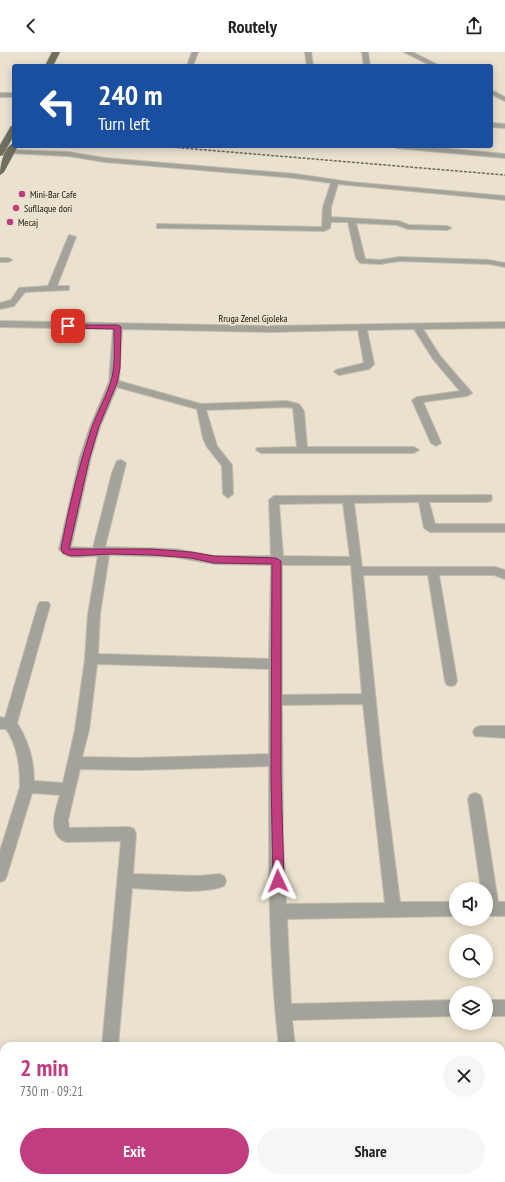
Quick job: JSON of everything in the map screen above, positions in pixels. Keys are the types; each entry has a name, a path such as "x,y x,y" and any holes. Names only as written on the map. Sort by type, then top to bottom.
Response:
{"main road":[{"path":"50,64 56,52"},
{"path":"58,64 64,52"},
{"path":"0,154 12,132"},
{"path":"0,172 12,149"}],"street":[{"path":"191,64 194,52"},
{"path":"308,52 310,64"},
{"path":"365,52 367,64"},
{"path":"407,52 433,64"},
{"path":"493,93 505,99"},
{"path":"2,95 12,94"},
{"path":"493,125 505,126"},
{"path":"58,154 61,148"},
{"path":"418,148 505,156"},
{"path":"12,149 105,160 295,176 335,182 505,198"},
{"path":"160,226 320,230 327,228 327,207 335,182"},
{"path":"327,218 398,223 408,227 447,228"},
{"path":"351,220 360,258 363,261 380,262 400,259 489,262 505,266"},
{"path":"52,288 72,237"},
{"path":"0,306 11,305 15,302 22,290 66,288"},
{"name":"Rruga Zenel Gjoleka","path":"0,324 118,327 362,329 505,325"},
{"path":"118,327 117,368 114,383 96,426 79,484 65,549 71,553 168,552 214,560 276,561 433,572 495,571 505,575"},
{"path":"418,328 436,357 467,393 417,400 436,443"},
{"path":"339,372 366,367 369,364 362,329"},
{"path":"114,383 201,407 286,404 296,406 299,411 302,450"},
{"path":"201,407 208,438 212,447 227,465 228,494"},
{"path":"261,450 414,450"},
{"path":"110,1042 129,834 66,835 62,832 61,820 76,763 82,730 91,659 94,614 101,552 116,473 121,463"},
{"path":"287,1042 283,1012 276,836 276,561 274,500 348,498 487,498"},
{"path":"348,498 370,699 375,762 393,910"},
{"path":"423,498 430,528 505,528"},
{"path":"433,572 451,681"},
{"path":"0,875 27,786 28,774 16,731 5,724 44,605"},
{"path":"91,659 276,664"},
{"path":"276,700 370,699"},
{"path":"480,732 505,732"},
{"path":"76,763 137,764 277,760"},
{"path":"27,786 68,789"},
{"path":"475,799 494,909"},
{"path":"124,881 199,883 220,881"},
{"path":"279,912 449,910"},
{"path":"283,1012 449,1008"},
{"path":"493,1008 505,1008"}],"railway":[{"path":"183,148 505,175"}],"place":[{"name":"Mini-Bar Cafe","path":"22,194"},
{"name":"Sufllaque dori","path":"16,208"},
{"name":"Mecaj","path":"10,222"}],"route":[{"path":"68,326 118,327 116,339 117,368 114,383 96,426 85,460 67,535 66,551 71,553 111,551 175,553 214,560 276,561 276,836 278,881"}]}
